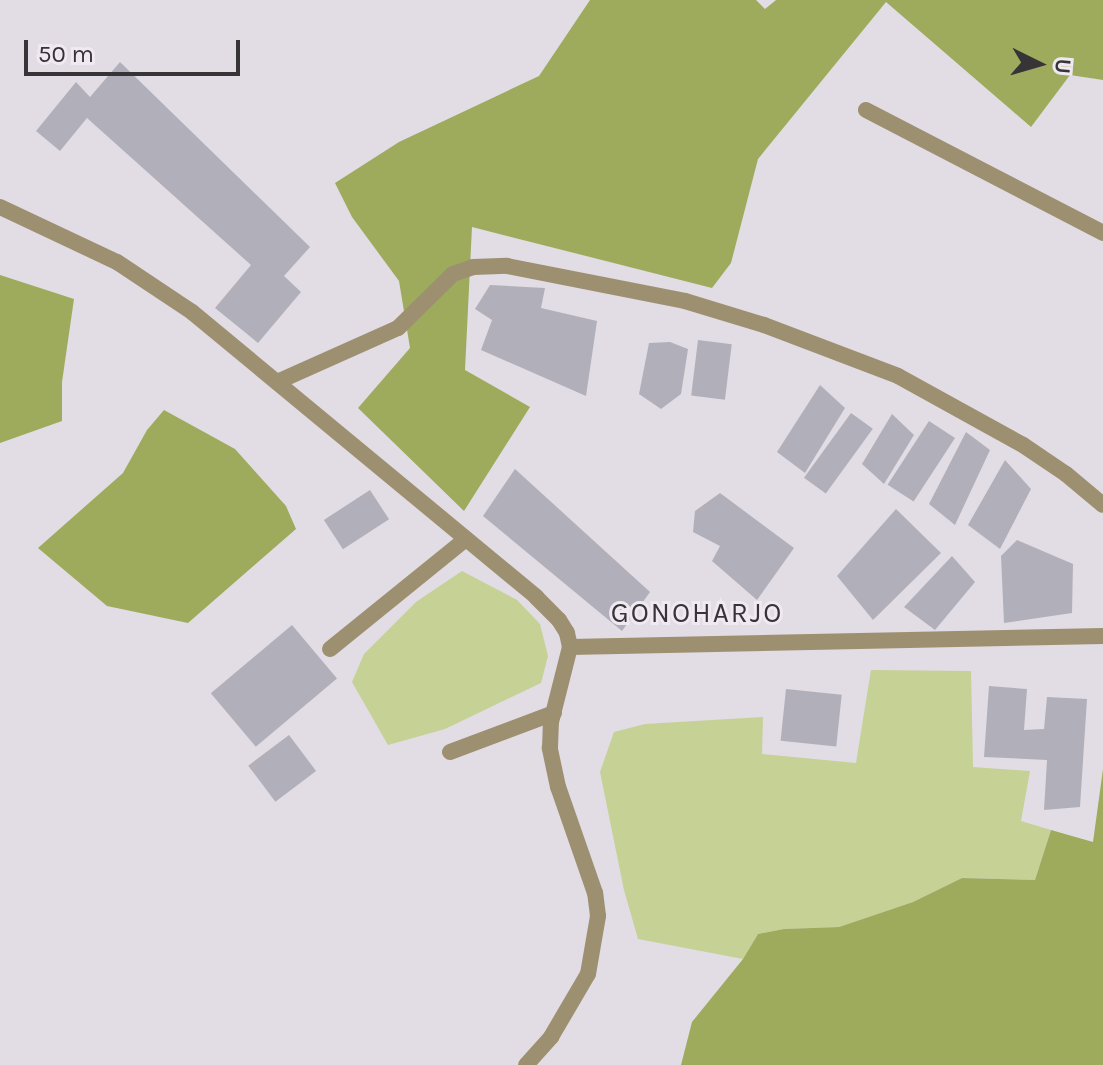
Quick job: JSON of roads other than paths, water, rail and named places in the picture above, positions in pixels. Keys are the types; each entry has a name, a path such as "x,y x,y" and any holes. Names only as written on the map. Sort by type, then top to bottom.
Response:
{"street":[{"path":"866,110 1103,233"},
{"path":"0,207 117,262 192,312 544,604 567,633 570,647 554,713 550,748 555,774 595,893 598,916 588,974 551,1037 526,1065"},
{"path":"277,382 398,328 453,274 473,267 507,266 685,301 764,325 883,370 1023,445 1066,474 1103,505"},
{"path":"330,649 466,539"},
{"path":"570,647 1103,636"},
{"path":"450,752 554,713"}],"district":[{"name":"GONOHARJO","path":"697,613"}]}
